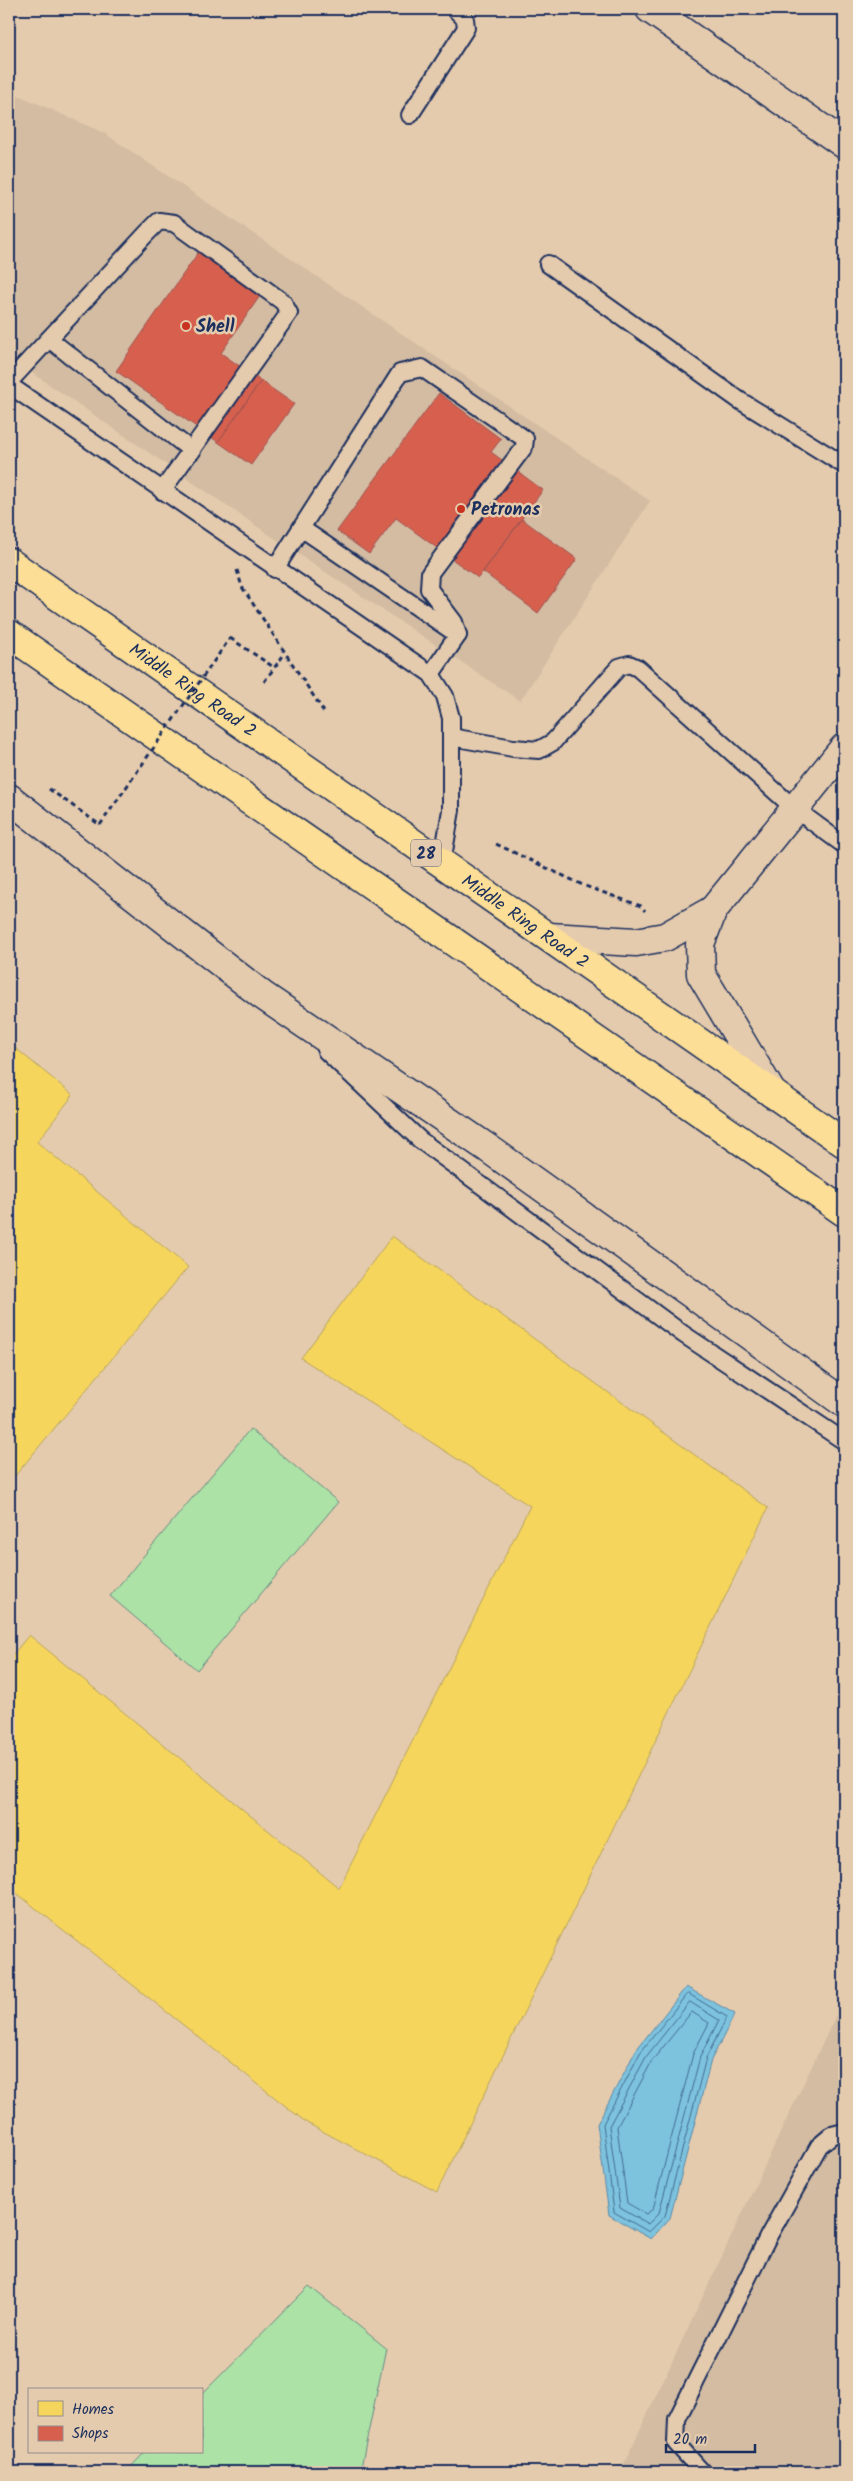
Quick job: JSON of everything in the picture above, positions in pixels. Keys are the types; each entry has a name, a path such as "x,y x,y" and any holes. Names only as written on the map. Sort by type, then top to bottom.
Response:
{"highway":[{"name":"Middle Ring Road 2","path":"9,562 844,1143"},
{"path":"9,634 844,1212"}],"street":[{"path":"650,9 844,144"},
{"path":"772,1093 701,974 700,944 713,910 844,748"},
{"path":"9,798 262,995 489,1149 844,1403"},
{"path":"548,938 636,942 665,937 713,910"}],"lane":[{"path":"410,114 466,28 465,19 456,9"},
{"path":"162,491 289,313 283,302 174,223 159,221 9,384 162,491 275,569 431,674 445,696 451,718 451,810 442,863"},
{"path":"548,264 739,400 844,464"},
{"path":"49,339 192,451"},
{"path":"275,569 400,373 422,368 525,439 524,447 430,573 429,589 454,622 458,634"},
{"path":"301,528 458,634"},
{"path":"431,674 458,634"},
{"path":"451,737 512,748 539,750 553,742 619,667 629,664 638,668 795,809 844,846"},
{"path":"262,995 319,1045 420,1140 683,1334 844,1441"},
{"path":"702,2472 676,2443 677,2420 768,2237 819,2146 832,2135 844,2132"}],"path":[{"path":"225,534 242,587 284,654 326,715"},
{"path":"48,789 100,825 230,638 275,668"},
{"path":"264,682 284,654"},
{"path":"496,844 585,886 641,906 665,937"}],"shaded area":[{"path":"9,91 104,133 650,501 520,701 277,540 9,357"},
{"path":"844,1998 844,2472 620,2472"}],"green space":[{"path":"250,1429 338,1502 197,1670 110,1596"},
{"path":"309,2286 386,2348 360,2472 126,2472 143,2454 202,2454 202,2394"}],"water":[{"path":"686,1987 735,2014 711,2060 670,2218 651,2239 609,2215 597,2124 636,2050"}],"building: Homes":[{"path":"9,1043 73,1095 37,1142 188,1267 9,1483"},
{"path":"392,1236 768,1508 437,2192 307,2123 9,1887 9,1659 29,1635 339,1888 530,1506 301,1358"}],"building: Shops":[{"path":"202,247 264,290 221,353 261,381 218,442 116,371"},
{"path":"261,381 294,404 251,465 218,442"},
{"path":"439,393 501,439 491,452 543,490 478,578 396,518 369,554 337,531"},
{"path":"522,519 577,559 538,613 483,572"}],"place":[{"name":"Shell","path":"186,326"},
{"name":"Petronas","path":"461,509"}]}
